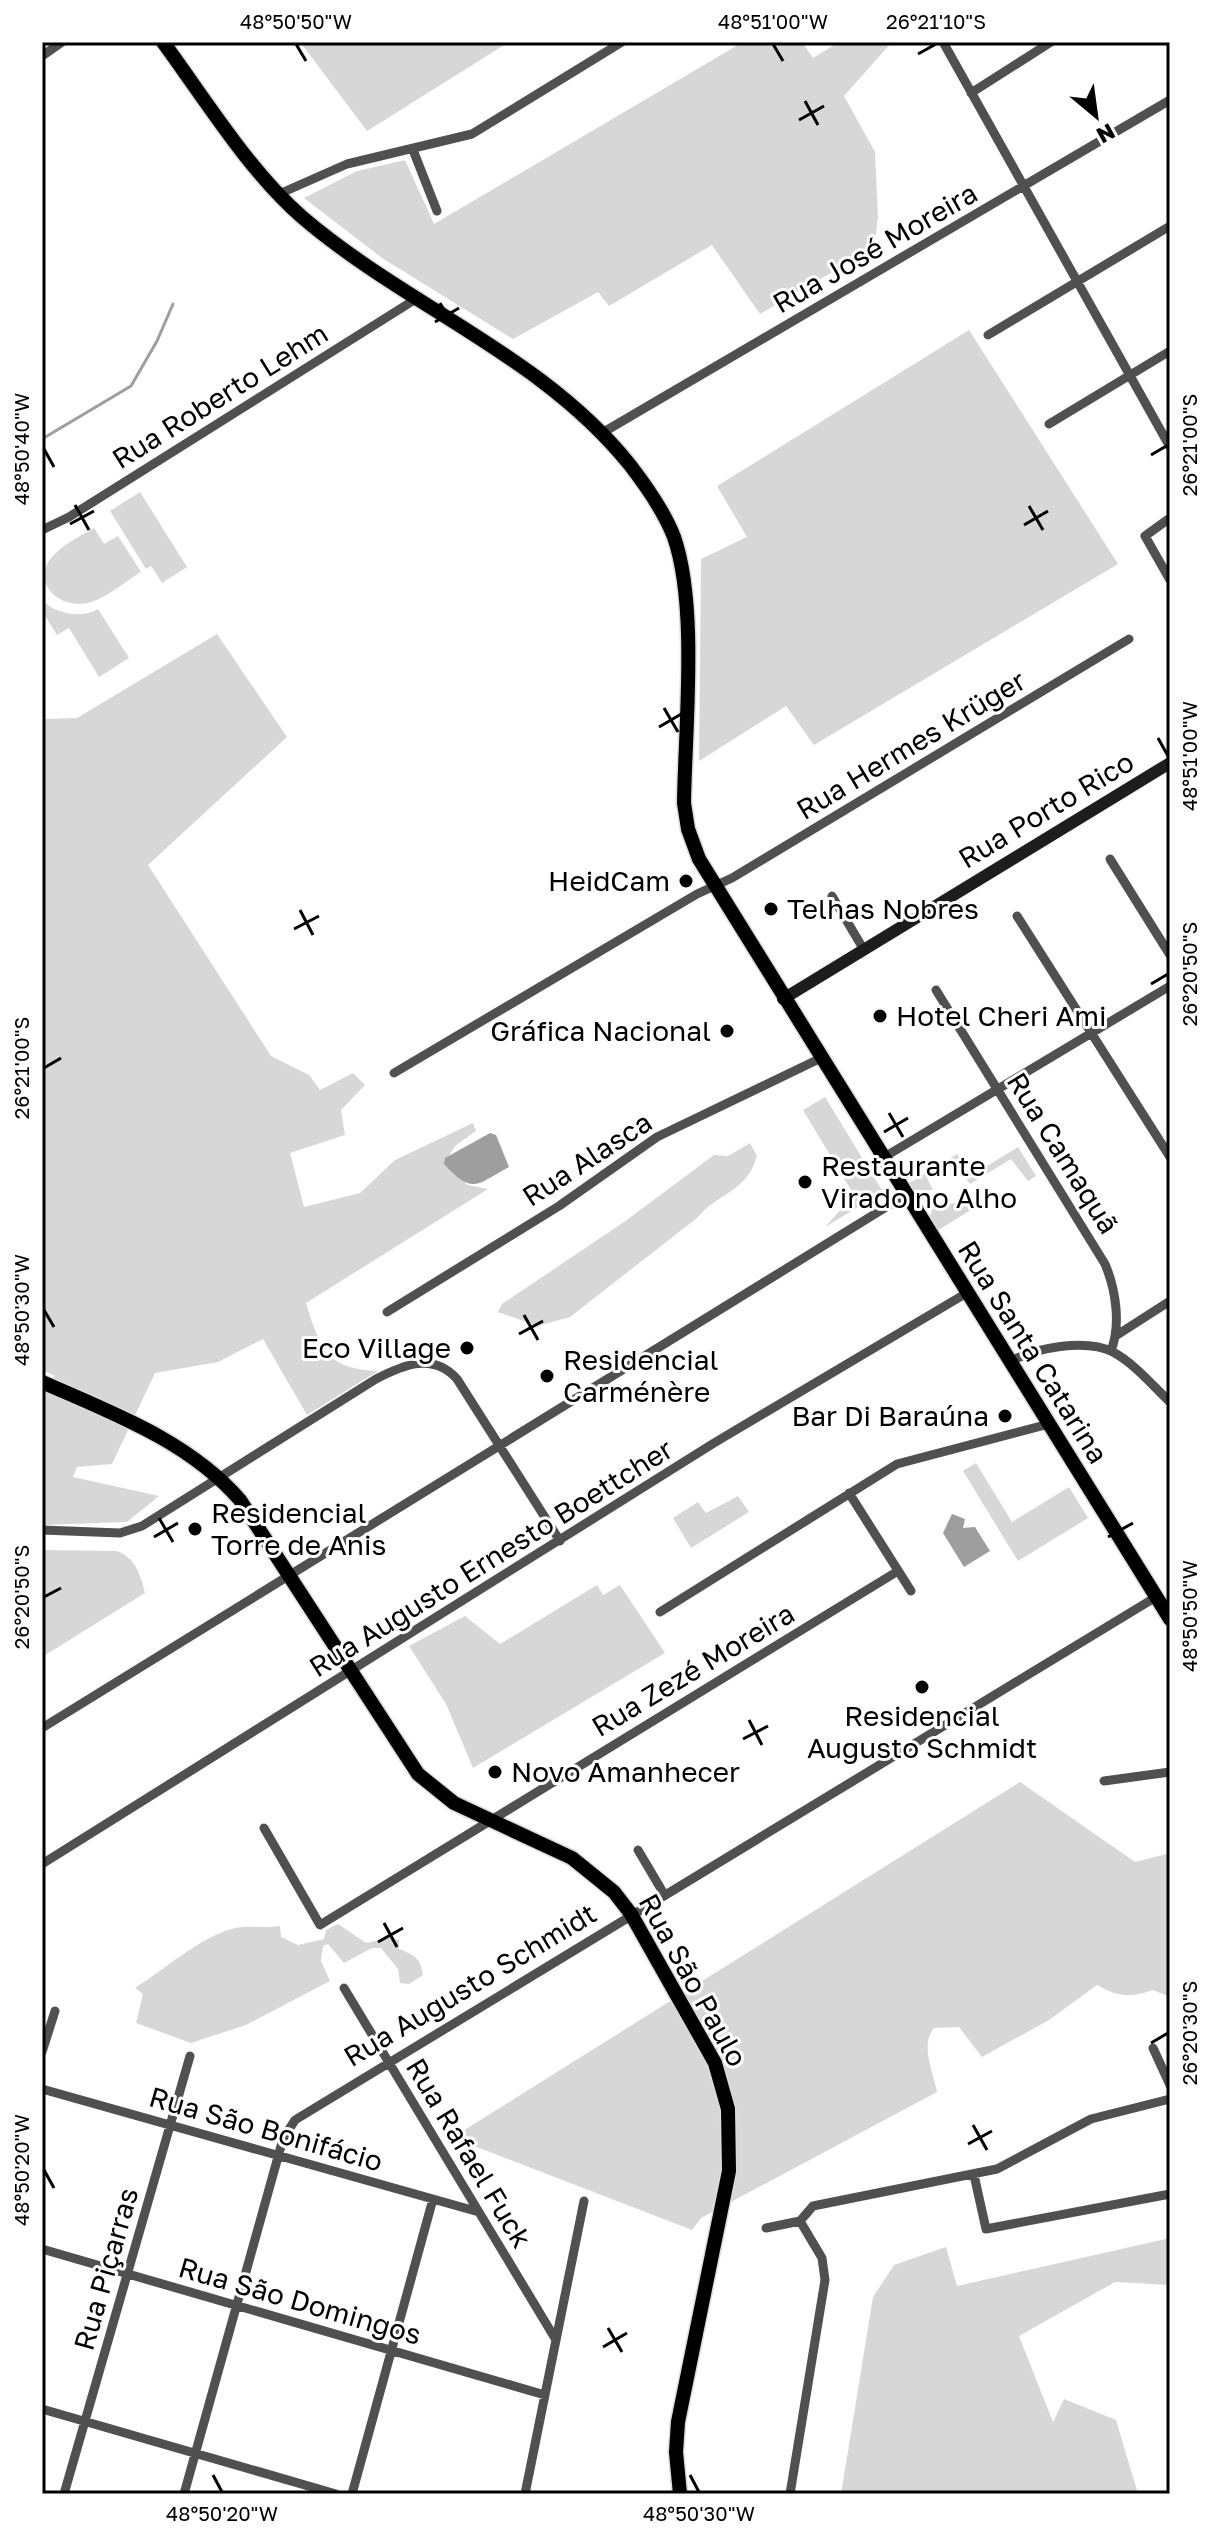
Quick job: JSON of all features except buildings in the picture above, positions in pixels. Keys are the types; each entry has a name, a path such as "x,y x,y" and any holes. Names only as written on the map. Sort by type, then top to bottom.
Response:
{"main road":[{"name":"Rua Santa Catarina","path":"166,43 279,194 318,230 550,386 602,433 659,507 679,557 686,599 686,818 692,845 713,887 819,1059 1170,1619"},
{"name":"Rua Porto Rico","path":"783,999 1170,763"},
{"name":"Rua São Paulo","path":"42,1382 148,1431 191,1455 220,1478 240,1500 350,1674 418,1774 454,1803 579,1863 614,1892 631,1914 715,2063 725,2091 730,2128 725,2198 678,2422 676,2452 680,2494"}],"street":[{"path":"42,56 62,42"},
{"path":"279,194 347,164 456,139 487,126 622,42"},
{"path":"943,42 1170,447"},
{"path":"971,93 1051,42"},
{"name":"Rua José Moreira","path":"602,433 1170,100"},
{"path":"413,150 437,211"},
{"path":"988,335 1170,226"},
{"name":"Rua Roberto Lehm","path":"42,530 69,517 419,297"},
{"path":"1049,424 1170,351"},
{"path":"1170,518 1145,536 1170,580"},
{"name":"Rua Hermes Krüger","path":"394,1073 1129,639"},
{"path":"1110,859 1170,955"},
{"path":"832,896 864,950"},
{"path":"1017,916 1170,1157"},
{"path":"881,1159 1170,986"},
{"name":"Rua Camaquã","path":"936,990 1105,1264 1113,1288 1117,1335 1111,1351"},
{"name":"Rua Alasca","path":"387,1312 559,1206 657,1137 819,1059"},
{"path":"42,1728 904,1196"},
{"name":"Rua Augusto Ernesto Boettcher","path":"42,1864 350,1674 714,1443 965,1294"},
{"path":"1117,1335 1170,1301"},
{"path":"1009,1362 1046,1349 1089,1347 1111,1351 1170,1402"},
{"path":"42,1530 120,1533 131,1530 220,1478 376,1379 400,1367 423,1362 441,1366 457,1379 560,1541"},
{"path":"660,1612 849,1493 908,1460 1049,1424"},
{"path":"849,1493 911,1591"},
{"name":"Rua Zezé Moreira","path":"264,1828 320,1925 898,1571"},
{"name":"Rua Augusto Schmidt","path":"184,2494 287,2130 303,2112 1156,1597"},
{"path":"1104,1781 1170,1772"},
{"path":"638,1850 664,1894"},
{"name":"Rua Rafael Fuck","path":"344,1988 556,2340"},
{"path":"42,2052 55,2011"},
{"path":"1153,2048 1170,2085"},
{"name":"Rua Piçarras","path":"64,2494 190,2056"},
{"name":"Rua São Bonifácio","path":"42,2089 479,2212"},
{"path":"766,2228 800,2221 813,2206 974,2175 1010,2164 1091,2119 1170,2099"},
{"path":"974,2175 986,2229 1170,2194"},
{"path":"352,2494 433,2199"},
{"path":"525,2494 584,2201"},
{"path":"790,2494 825,2280 822,2258 800,2221"},
{"name":"Rua São Domingos","path":"42,2249 545,2395"},
{"path":"42,2409 336,2494"}],"shaded area":[{"path":"300,42 509,42 367,131"},
{"path":"743,42 802,42 813,58 839,42 892,42 844,96 875,152 878,217 874,248 760,314 712,245 609,306 598,292 513,339 382,258 304,198 357,171 405,160 434,224"},
{"path":"969,330 1118,564 814,745 786,706 699,761 701,559 747,537 717,486"},
{"path":"140,492 187,567 162,583 151,566 146,569 110,511"},
{"path":"94,528 104,544 118,536 141,572 94,601 84,604 64,601 55,596 45,581 49,561 64,546"},
{"path":"42,600 54,609 69,614 84,614 98,609 129,658 99,677 69,628 57,635 42,611"},
{"path":"217,634 287,737 148,865 271,1056 309,1075 320,1090 353,1073 365,1085 341,1110 345,1135 290,1153 304,1207 360,1193 395,1160 473,1123 476,1131 455,1146 444,1164 468,1185 488,1189 306,1303 321,1344 328,1353 347,1366 378,1371 307,1415 263,1339 218,1362 155,1373 112,1464 77,1467 73,1477 159,1496 127,1522 42,1525 42,1387 55,1376 42,1370 42,719 77,718"},
{"path":"825,1097 883,1192 825,1227 854,1195 803,1110"},
{"path":"490,1133 496,1135 509,1167 475,1184 462,1180 444,1164 445,1158"},
{"path":"750,1143 757,1156 739,1185 570,1317 538,1326 498,1312 502,1304 624,1222 714,1155 728,1156"},
{"path":"1018,1147 1036,1176 1028,1181 1011,1159 970,1184 953,1161 927,1178 933,1190 911,1190 908,1184 957,1154 971,1176"},
{"path":"971,1200 977,1206 937,1231 929,1219 933,1207"},
{"path":"976,1463 1012,1522 1069,1487 1088,1518 1018,1561 963,1471"},
{"path":"738,1496 749,1512 691,1548 673,1518 698,1502 706,1513"},
{"path":"952,1514 965,1519 963,1528 975,1527 990,1551 964,1567 943,1533"},
{"path":"42,1550 117,1551 133,1563 145,1593 42,1657"},
{"path":"597,1585 603,1595 620,1585 665,1653 473,1768 446,1704 409,1646 465,1616 500,1644"},
{"path":"1020,1782 1135,1862 1170,1853 1170,1997 1153,1990 1131,1995 1118,1994 1097,1985 1049,2020 982,2057 959,2027 934,2028 928,2050 937,2092 701,2218 692,2230 474,2146 449,2143 450,2139"},
{"path":"338,1924 366,1943 390,1938 399,1940 399,1949 416,1958 423,1975 409,1984 400,1983 398,1969 381,1948 372,1948 344,1963 328,1944 323,1946 321,1961 330,1981 246,2025 191,2043 136,2023 143,1994 135,1988 194,1947 219,1934 237,1928 280,1926 281,1937 298,1945 324,1939 326,1930"},
{"path":"1170,2238 1170,2285 1115,2282 1019,2336 1053,2422 1064,2399 1116,2420 1138,2494 841,2494 873,2297 894,2265 946,2247 957,2286"}],"waterway":[{"path":"42,439 131,386 157,341 173,304"}],"place":[{"name":"HeidCam","path":"686,881"},
{"name":"Telhas Nobres","path":"771,909"},
{"name":"Hotel Cheri Ami","path":"880,1016"},
{"name":"Gráfica Nacional","path":"727,1031"},
{"name":"Restaurante Virado no Alho","path":"805,1182"},
{"name":"Eco Village","path":"467,1348"},
{"name":"Residencial Carménère","path":"547,1376"},
{"name":"Bar Di Baraúna","path":"1005,1416"},
{"name":"Residencial Torre de Anis","path":"195,1529"},
{"name":"Residencial Augusto Schmidt","path":"922,1687"},
{"name":"Novo Amanhecer","path":"495,1772"}]}
